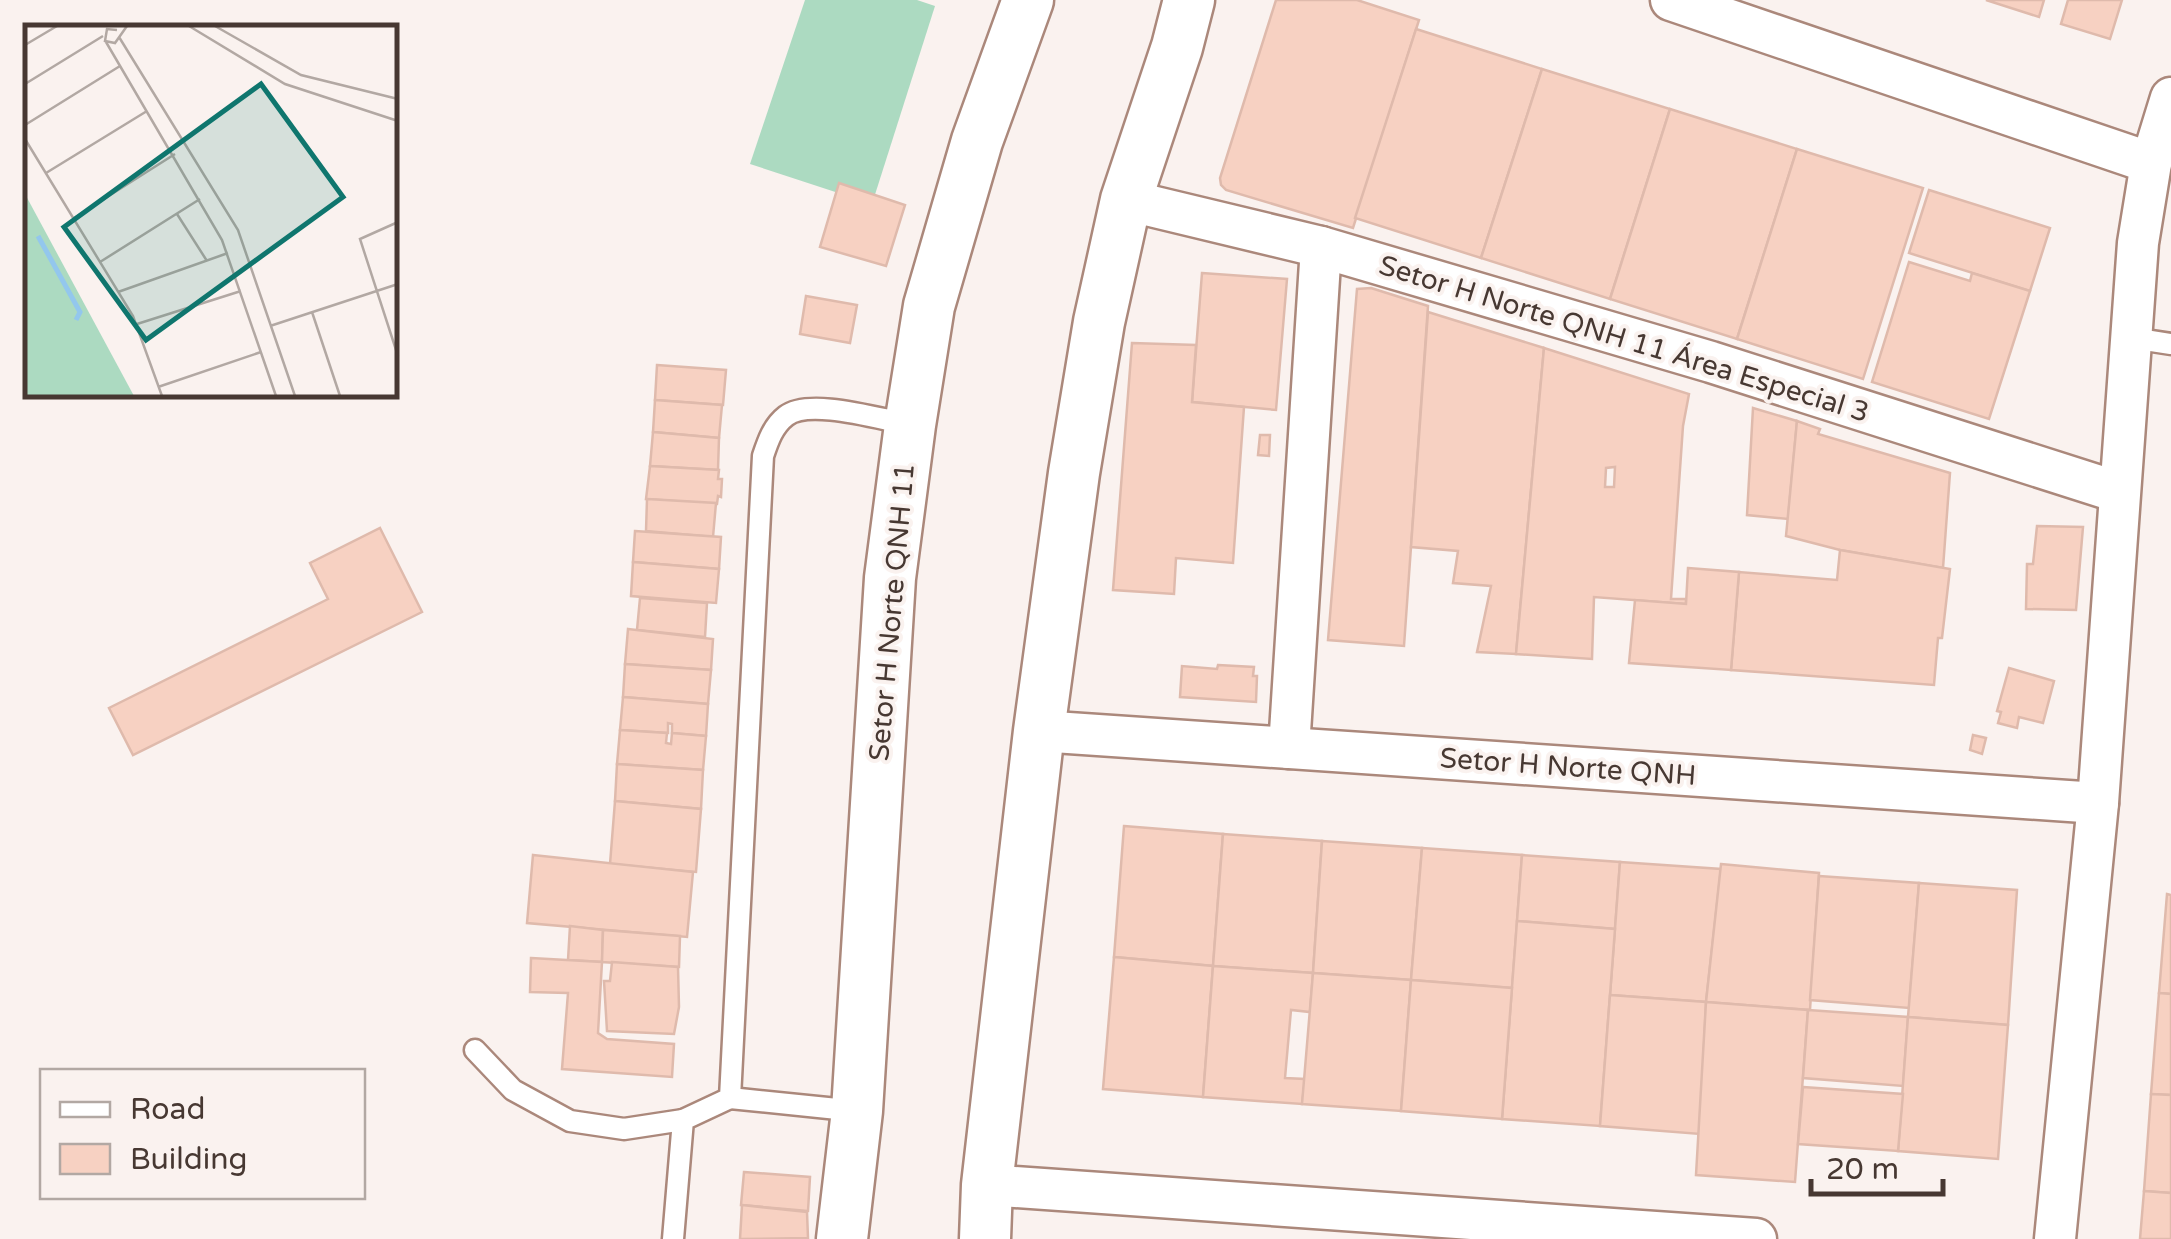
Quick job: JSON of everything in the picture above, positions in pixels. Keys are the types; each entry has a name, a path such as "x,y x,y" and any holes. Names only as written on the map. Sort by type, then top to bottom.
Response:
{"street":[{"path":"985,1239 1039,731 1074,473 1099,322 1126,200 1183,23 1161,0"},
{"path":"1671,0 2151,163"},
{"name":"Setor H Norte QNH 11","path":"842,1239 856,1111 890,578 910,425 929,306 977,141 1028,2"},
{"path":"2055,1239 2098,803 2118,492 2152,341 2138,242 2157,212 2151,163 2171,98"},
{"name":"Setor H Norte QNH 11 Área Especial 3","path":"1126,200 1321,247 1711,362 2118,492"},
{"path":"1288,748 1321,247"},
{"name":"Setor H Norte QNH","path":"1039,731 2098,803"},
{"path":"988,1185 1756,1239"}],"lane":[{"path":"730,1098 762,456 772,430 788,414 807,407 910,425"},
{"path":"475,1050 513,1090 570,1121 624,1129 683,1120 730,1098 856,1111"},
{"path":"672,1239 683,1120"}],"green space":[{"path":"805,0 917,0 935,6 872,204 750,164"}],"building":[{"path":"1276,0 1357,0 1419,20 1353,228 1226,190 1221,185"},
{"path":"1986,0 2044,0 2039,17"},
{"path":"2068,0 2122,0 2110,39 2061,24"},
{"path":"1416,29 1542,69 1481,258 1355,218"},
{"path":"1542,69 1670,109 1610,299 1481,258"},
{"path":"1670,109 1797,149 1737,339 1610,299"},
{"path":"1797,149 1923,188 1863,379 1737,339"},
{"path":"839,183 905,205 886,266 820,247"},
{"path":"1929,190 2050,228 2030,291 1909,253"},
{"path":"1909,262 1970,281 1972,273 2030,291 1989,419 1872,382"},
{"path":"1202,273 1287,279 1276,410 1192,402"},
{"path":"1371,288 1428,306 1404,646 1328,640 1357,289"},
{"path":"806,296 857,305 850,343 800,334"},
{"path":"1428,312 1544,348 1516,654 1477,652 1491,586 1453,583 1458,551 1411,547"},
{"path":"1132,343 1196,345 1192,402 1244,407 1233,563 1176,558 1174,594 1113,590"},
{"path":"1544,348 1689,394 1683,426 1671,599 1686,599 1686,604 1594,597 1592,659 1516,654","holes":["1615,467 1614,487 1605,487 1606,468"]},
{"path":"657,365 726,370 723,405 655,400"},
{"path":"655,400 722,405 719,438 653,432"},
{"path":"1753,408 1797,421 1788,519 1747,515"},
{"path":"1797,421 1820,429 1818,434 1950,473 1943,568 1786,536"},
{"path":"653,432 719,438 718,470 650,466"},
{"path":"1260,435 1270,435 1269,456 1258,455"},
{"path":"650,466 719,470 721,497 718,496 717,504 646,499"},
{"path":"647,499 716,503 713,537 646,531"},
{"path":"2037,526 2083,527 2076,610 2026,609 2027,564 2033,564"},
{"path":"380,528 422,612 133,755 109,708 328,599 310,563"},
{"path":"635,531 721,537 719,569 633,562"},
{"path":"1840,550 1950,569 1934,685 1731,670 1739,572 1837,580"},
{"path":"633,562 719,569 716,603 631,596"},
{"path":"1688,568 1739,572 1731,670 1629,663 1635,600 1686,604"},
{"path":"640,598 707,603 705,637 637,630"},
{"path":"628,629 713,639 711,670 625,664"},
{"path":"625,664 711,670 708,704 623,697"},
{"path":"1218,665 1254,667 1256,702 1180,697 1182,666 1217,669"},
{"path":"2009,668 2054,681 2043,723 2019,717 2017,728 1998,723 2001,712 1997,711"},
{"path":"623,697 708,704 706,736 672,733 672,724 668,723 668,733 620,730"},
{"path":"620,730 667,733 666,743 671,744 672,733 706,736 703,770 617,764"},
{"path":"1973,735 1986,738 1982,754 1970,750"},
{"path":"617,764 703,770 701,809 615,801"},
{"path":"615,801 701,809 696,872 610,864"},
{"path":"1124,826 1223,834 1213,966 1114,957"},
{"path":"1223,834 1322,841 1313,973 1213,966"},
{"path":"1322,841 1422,848 1411,980 1313,973"},
{"path":"1422,848 1522,855 1512,988 1411,980"},
{"path":"533,855 693,872 687,937 527,923"},
{"path":"1522,855 1620,862 1615,929 1517,921"},
{"path":"1620,862 1721,869 1706,1002 1610,995"},
{"path":"1721,864 1819,873 1810,1010 1706,1002"},
{"path":"1819,876 1919,883 1909,1008 1810,1000"},
{"path":"1919,883 2017,890 2008,1025 1908,1017"},
{"path":"2167,894 2171,895 2171,994 2159,993"},
{"path":"1517,921 1615,929 1600,1126 1502,1119"},
{"path":"570,926 603,930 602,962 568,960"},
{"path":"603,930 680,936 679,967 602,962"},
{"path":"1114,957 1213,966 1203,1097 1103,1089"},
{"path":"531,958 602,962 598,1033 607,1039 674,1044 672,1077 562,1069 568,993 530,992"},
{"path":"612,962 678,967 679,1007 674,1034 607,1031 604,981 610,981"},
{"path":"1213,966 1313,973 1310,1012 1291,1010 1285,1078 1305,1079 1302,1104 1203,1097"},
{"path":"1313,973 1411,980 1401,1111 1302,1104"},
{"path":"1411,980 1512,988 1502,1119 1401,1111"},
{"path":"2159,993 2171,994 2171,1095 2151,1094"},
{"path":"1610,995 1706,1002 1700,1134 1600,1126"},
{"path":"1706,1002 1808,1010 1795,1182 1696,1175"},
{"path":"1808,1010 1908,1017 1903,1086 1803,1078"},
{"path":"1908,1017 2008,1025 1998,1159 1898,1151"},
{"path":"1803,1087 1903,1094 1898,1151 1798,1144"},
{"path":"2151,1094 2171,1095 2171,1193 2144,1191"},
{"path":"744,1172 810,1177 808,1211 741,1205"},
{"path":"2144,1191 2171,1193 2171,1239 2140,1239"},
{"path":"742,1205 807,1212 808,1238 740,1239"}]}
